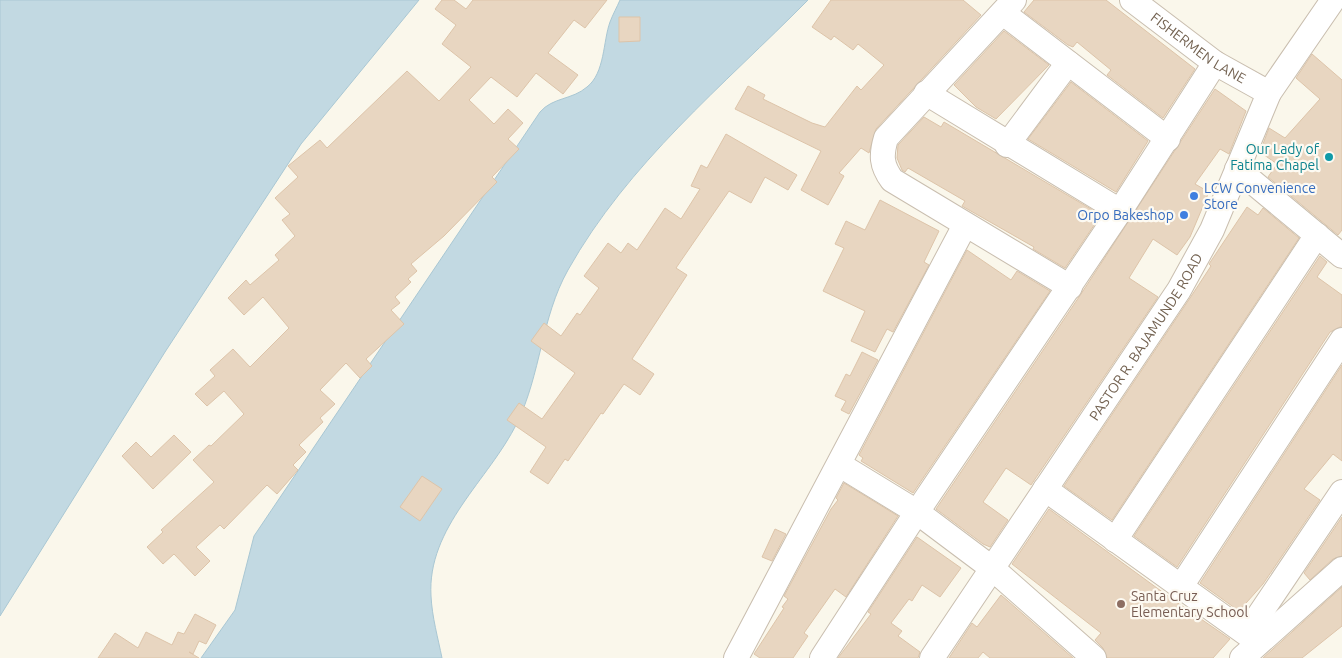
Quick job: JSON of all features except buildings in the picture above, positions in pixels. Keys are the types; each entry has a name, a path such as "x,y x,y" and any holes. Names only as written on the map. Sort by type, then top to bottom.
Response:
{"street":[{"name":"FISHERMEN LANE","path":"1132,0 1215,63 1269,93"},
{"name":"PASTOR R. BAJAMUNDE ROAD","path":"932,658 1179,290 1212,230 1269,93 1333,0"},
{"path":"1070,287 892,180 884,169 882,154 886,138 926,93 1009,7 1068,63 1168,139"},
{"path":"1008,145 1068,63"},
{"path":"822,658 917,512 1168,139 1215,63"},
{"path":"926,93 1008,145 1120,211"},
{"path":"1237,169 1342,256"},
{"path":"736,658 840,465 965,225"},
{"path":"1115,540 1317,235"},
{"path":"1180,588 1342,340"},
{"path":"840,465 917,512 993,569 1094,658"},
{"path":"1045,489 1180,588 1249,644"},
{"path":"1249,644 1342,492"},
{"path":"1249,644 1342,569"}],"water":[{"path":"0,0 419,0 301,144 165,352 0,616"},
{"path":"620,0 808,0 648,160 592,231 568,270 552,307 531,385 517,423 505,444 462,505 449,526 439,548 432,571 431,596 442,658 201,658 235,610 254,536 540,112 545,107 581,91 593,81 603,56 610,22"}],"place":[{"name":"Our Lady of Fatima Chapel","path":"1329,157"},
{"name":"LCW Convenience Store","path":"1194,196"},
{"name":"Orpo Bakeshop","path":"1184,215"},
{"name":"Santa Cruz Elementary School","path":"1121,604"}]}
